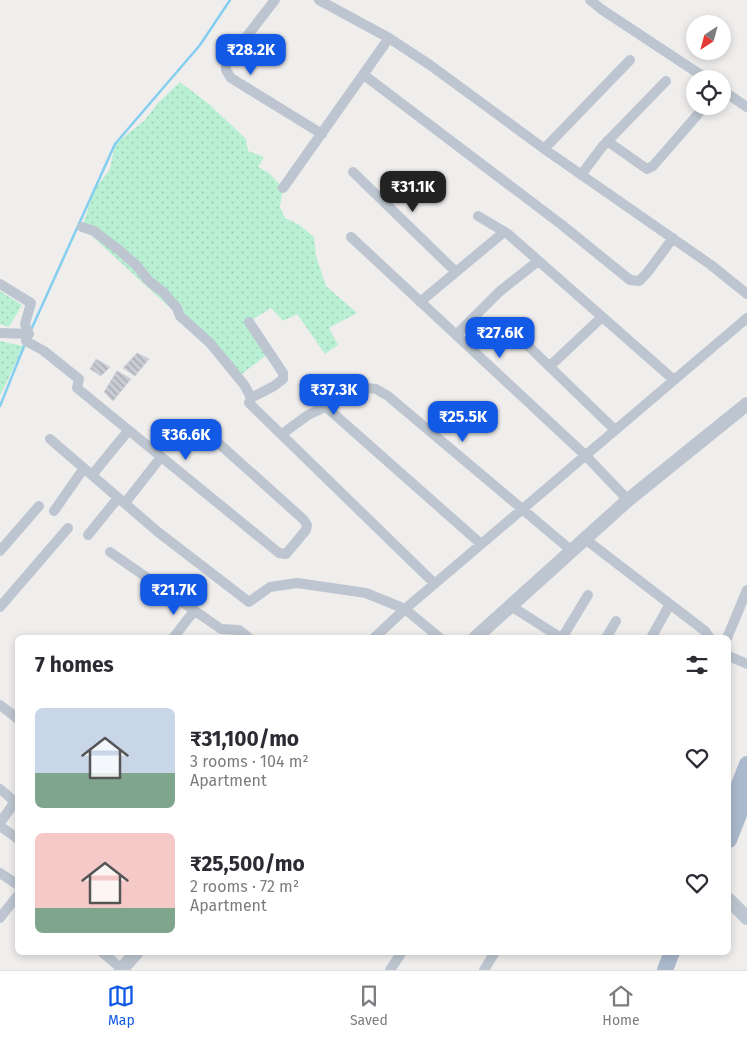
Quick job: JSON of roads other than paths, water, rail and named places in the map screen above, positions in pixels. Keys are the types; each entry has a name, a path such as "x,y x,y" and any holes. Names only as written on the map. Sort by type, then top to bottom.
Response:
{"main road":[{"path":"731,832 747,764"},
{"path":"736,813 747,794"},
{"path":"665,970 671,955"},
{"path":"677,970 683,955"}],"street":[{"path":"275,0 226,63 226,70 231,78 322,134"},
{"path":"318,0 389,38 430,65 581,175 711,264 747,294"},
{"path":"590,0 692,70"},
{"path":"282,188 389,38"},
{"path":"544,148 630,60"},
{"path":"364,75 562,225 630,280 639,281 673,238"},
{"path":"581,175 608,141 666,81"},
{"path":"731,96 747,107"},
{"path":"608,141 640,166 647,169 653,166 697,115"},
{"path":"352,172 456,272"},
{"path":"478,216 504,232 674,380"},
{"path":"82,227 94,231 136,264 149,281 163,292 177,308 180,316 210,343 234,371 251,398 249,402 435,584"},
{"path":"420,302 504,232"},
{"path":"351,237 585,455 628,500"},
{"path":"456,335 499,292 538,261"},
{"path":"0,284 31,303 25,324 29,334 0,333"},
{"path":"550,366 602,317"},
{"path":"377,635 405,609 747,318"},
{"path":"248,322 283,373 283,379 251,398"},
{"path":"518,336 616,430"},
{"path":"26,341 44,351 79,379 77,388 128,430 279,553 286,554 306,530 307,525 303,518 216,441"},
{"path":"282,434 308,415 325,406 365,388 376,389 388,396 572,551"},
{"path":"478,635 628,500 747,404"},
{"path":"325,406 481,544"},
{"path":"54,511 128,430"},
{"path":"50,439 158,532 250,602 270,588 297,583 366,593 405,609 436,635"},
{"path":"88,535 161,457"},
{"path":"0,551 39,506"},
{"path":"0,607 68,528"},
{"path":"585,539 708,635"},
{"path":"110,552 221,630 239,630 245,635"},
{"path":"727,635 747,590"},
{"path":"563,635 588,596"},
{"path":"653,635 670,604"},
{"path":"511,606 556,635"},
{"path":"175,635 194,611"},
{"path":"608,635 616,621"},
{"path":"731,657 747,664"},
{"path":"0,705 15,717"},
{"path":"0,789 13,800 12,806 0,824 15,836"},
{"path":"0,873 15,882"},
{"path":"0,918 15,899"},
{"path":"731,902 747,918"},
{"path":"106,955 122,969 134,955"},
{"path":"390,970 400,955"},
{"path":"484,970 493,955"}],"waterway":[{"path":"31,330 115,144 200,45 230,0"},
{"path":"0,406 25,344"}]}
